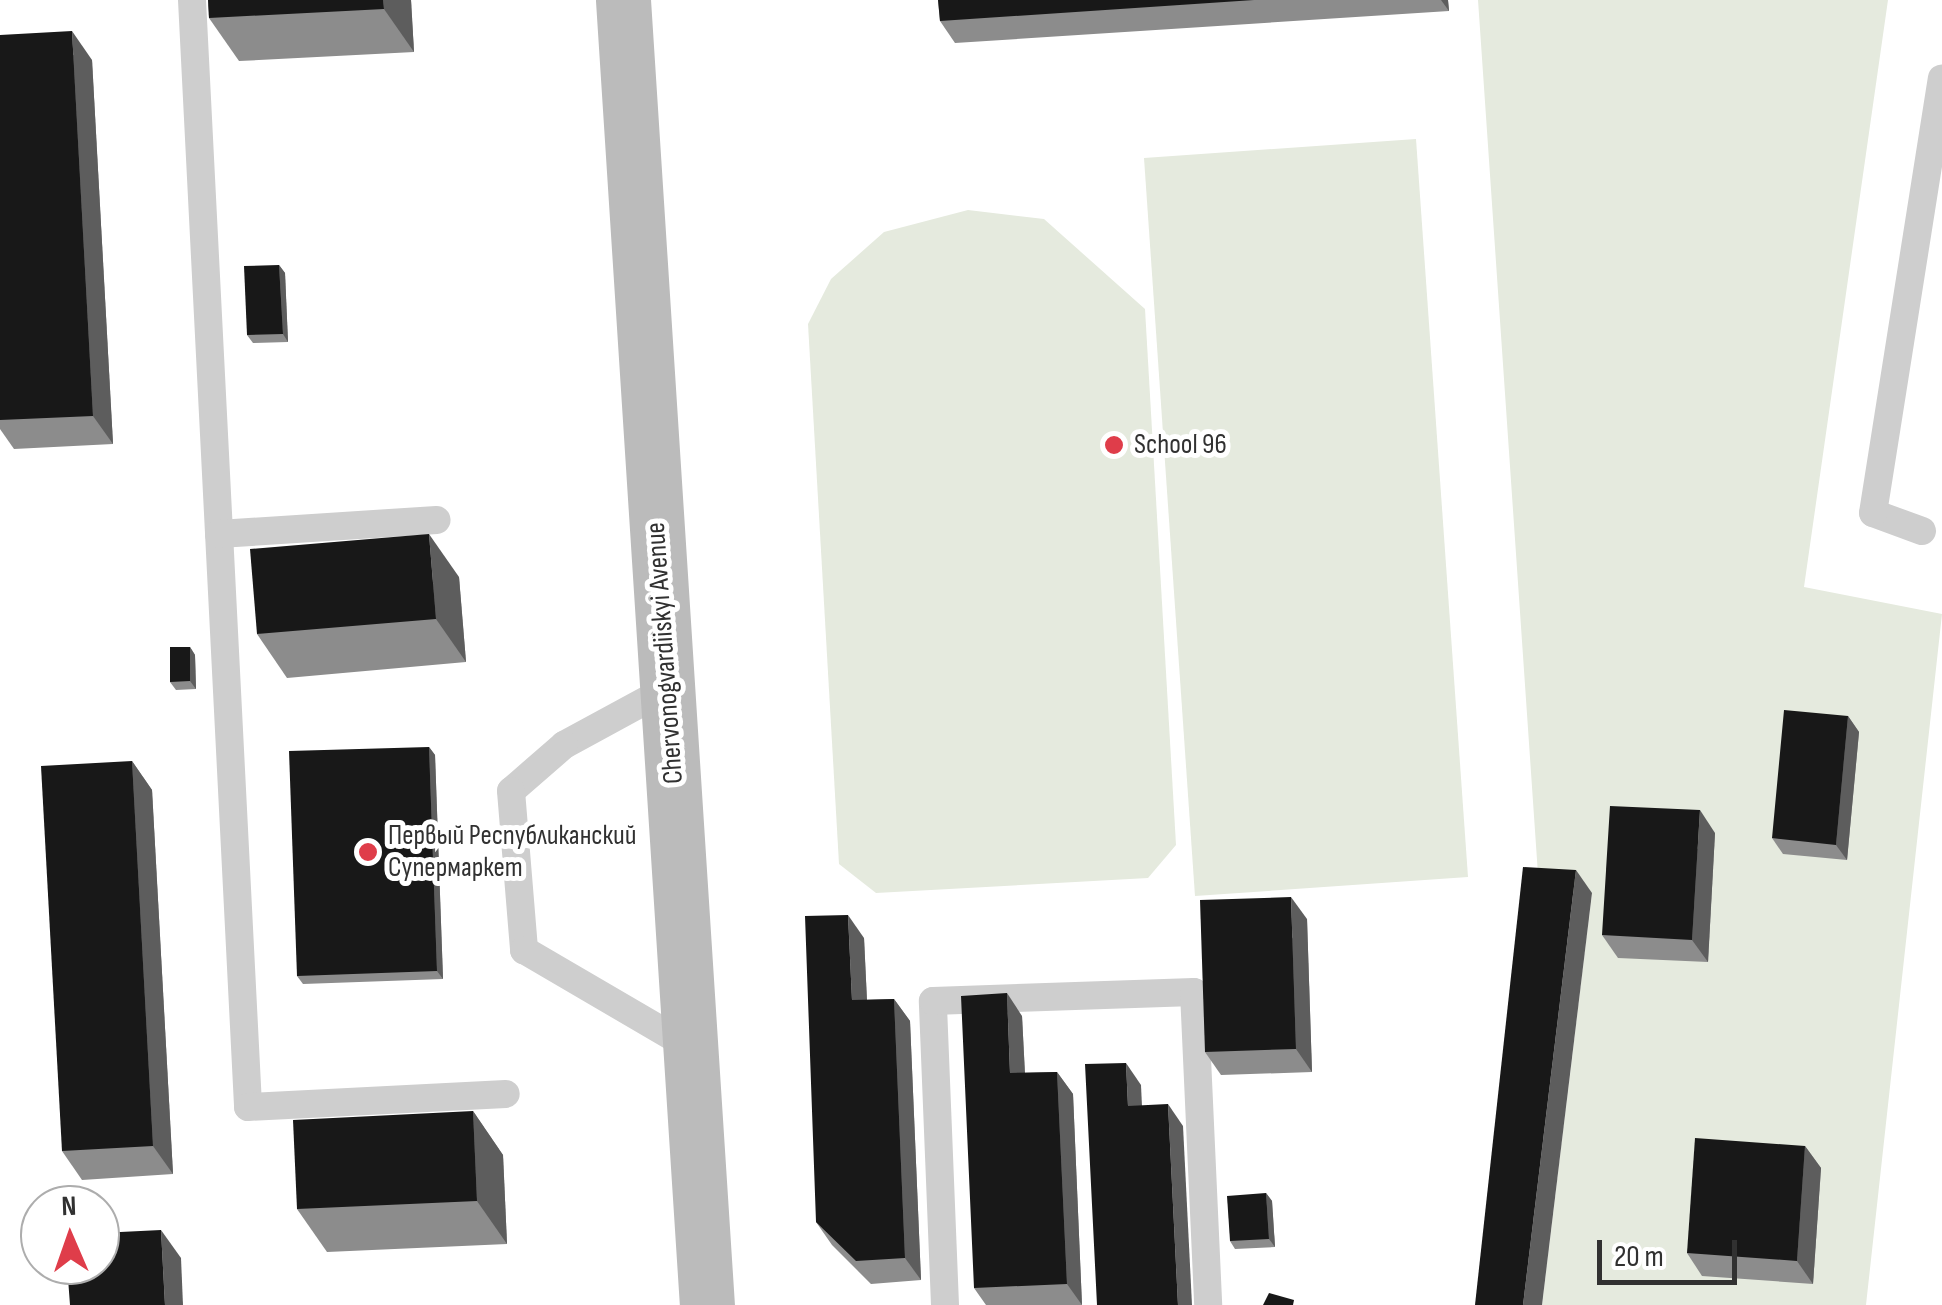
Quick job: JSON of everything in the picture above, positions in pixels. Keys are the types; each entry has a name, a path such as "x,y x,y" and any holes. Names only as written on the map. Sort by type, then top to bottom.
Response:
{"main road":[{"name":"Chervonogvardiiskyi Avenue","path":"623,0 706,1305"}],"lane":[{"path":"192,0 248,1107 506,1094"},
{"path":"1922,531 1873,513 1942,78"},
{"path":"219,534 436,520"},
{"path":"667,688 564,746 511,791 524,950 690,1047"},
{"path":"946,1305 933,1001 1194,992 1208,1305"}],"shaded area":[{"path":"1478,0 1888,0 1804,587 1942,614 1866,1305 1542,1305 1592,893 1539,889"},
{"path":"1416,139 1468,877 1195,896 1144,158"},
{"path":"968,210 1044,219 1145,309 1176,845 1148,878 876,893 839,864 808,324 831,279 884,232"}],"building":[{"path":"208,0 383,0 384,9 209,18"},
{"path":"938,0 1254,0 940,21"},
{"path":"72,31 93,416 0,420 0,35"},
{"path":"279,265 283,334 247,335 244,266"},
{"path":"429,534 436,619 257,634 250,549"},
{"path":"170,647 190,647 190,681 170,682"},
{"path":"1784,710 1848,716 1836,845 1772,838"},
{"name":"Первый Республиканский Супермаркет","path":"429,747 437,971 297,976 289,751"},
{"path":"132,761 153,1146 62,1151 41,766"},
{"path":"1610,806 1700,810 1692,940 1602,935"},
{"path":"1523,867 1576,870 1523,1305 1475,1305"},
{"path":"1291,897 1296,1049 1205,1052 1200,900"},
{"path":"848,915 852,1000 894,999 905,1258 856,1261 816,1222 805,916"},
{"path":"1007,993 1010,1073 1057,1072 1067,1284 974,1288 961,996"},
{"path":"1126,1063 1128,1106 1168,1104 1178,1305 1097,1305 1085,1064"},
{"path":"473,1111 477,1201 297,1209 293,1120"},
{"path":"1695,1138 1805,1146 1797,1261 1687,1253"},
{"path":"1266,1193 1269,1239 1230,1241 1227,1196"},
{"path":"161,1230 165,1305 70,1305 68,1285 120,1285 120,1232"},
{"path":"1269,1293 1294,1300 1293,1305 1263,1305"}],"place":[{"name":"School 96","path":"1114,445"},
{"name":"Первый Республиканский Супермаркет","path":"368,852"}]}
